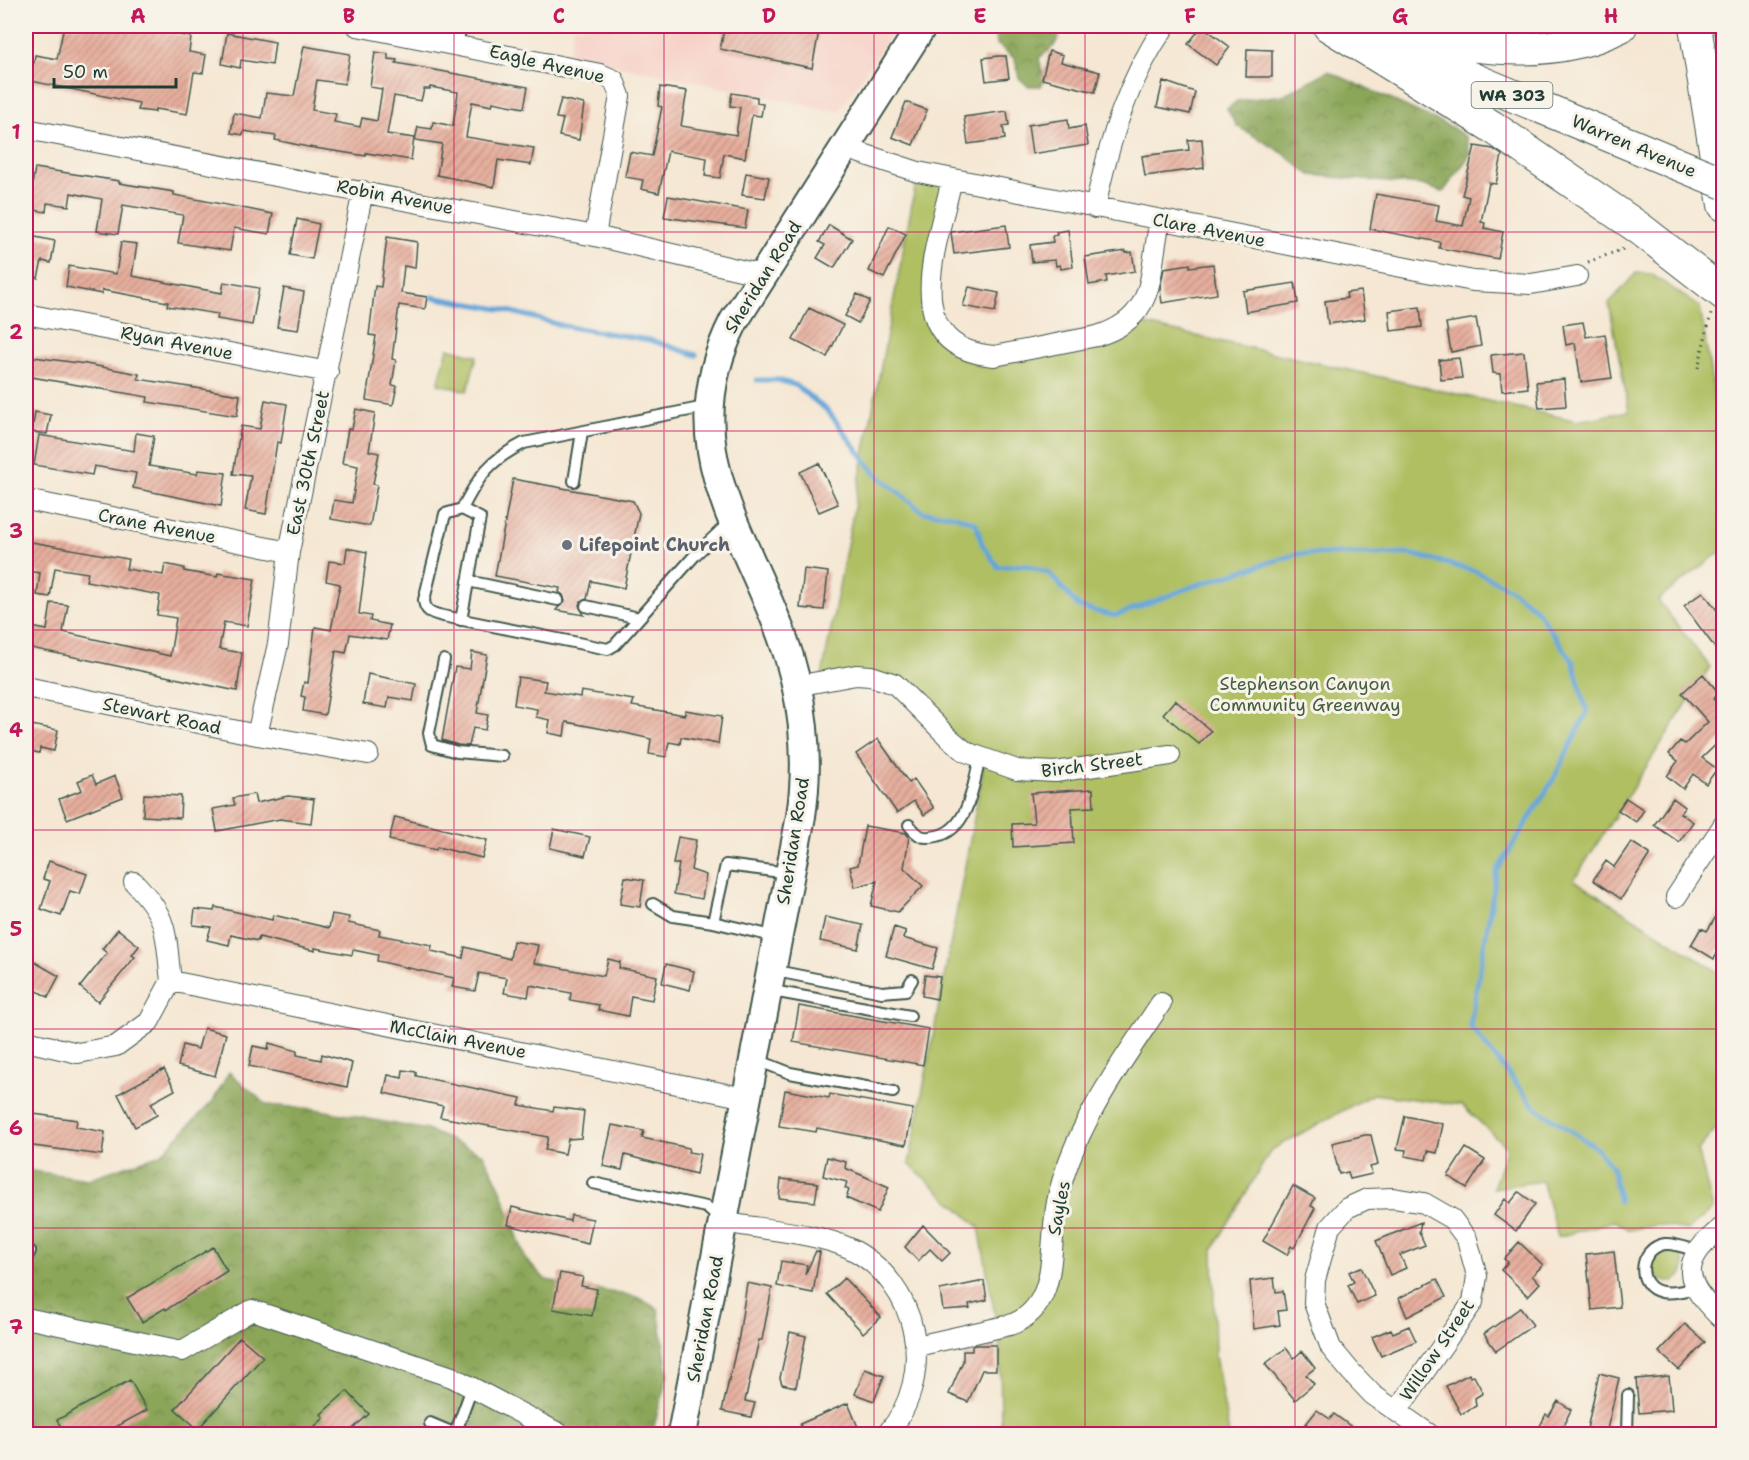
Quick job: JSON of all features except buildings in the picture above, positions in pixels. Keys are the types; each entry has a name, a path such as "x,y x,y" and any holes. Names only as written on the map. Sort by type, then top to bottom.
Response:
{"main road":[{"name":"Sheridan Road","path":"682,1434 790,873 802,808 805,769 796,686 782,635 732,520 714,468 710,438 713,382 725,339 762,275 922,26"},
{"path":"1341,26 1494,49 1524,51 1556,48 1586,41 1621,26"},
{"path":"1341,26 1639,228 1718,301"},
{"name":"Warren Avenue","path":"1341,26 1724,183"},
{"path":"1695,26 1724,205"},
{"path":"1703,26 1724,79"}],"street":[{"name":"Eagle Avenue","path":"357,26 459,35 600,74 614,80 620,96 595,236"},
{"path":"1095,208 1116,121 1145,57 1165,26"},
{"name":"Robin Avenue","path":"26,129 595,236 762,275"},
{"name":"Clare Avenue","path":"846,145 860,153 918,172 1493,284 1540,284 1577,276"},
{"path":"952,178 929,298 935,322 943,334 966,350 978,354 994,356 1097,336 1113,332 1129,321 1144,303 1150,288 1160,220"},
{"name":"East 30th Street","path":"257,735 278,644 289,552 328,372 363,191"},
{"name":"Ryan Avenue","path":"26,314 328,372"},
{"name":"Crane Avenue","path":"26,500 289,552"},
{"name":"Birch Street","path":"796,686 855,675 871,676 895,684 966,752 1034,773 1170,755"},
{"name":"Stewart Road","path":"26,687 257,735 368,754"},
{"path":"1676,897 1724,824"},
{"path":"26,1041 78,1053 116,1046 149,1022 171,981 164,923 155,904 134,882"},
{"name":"McClain Avenue","path":"171,981 746,1098"},
{"name":"Sayles","path":"917,1346 1010,1325 1022,1321 1035,1311 1045,1293 1057,1203 1076,1143 1120,1065 1161,1003"},
{"name":"Willow Street","path":"1397,1411 1473,1302 1477,1276 1467,1239 1452,1219 1424,1203 1393,1198 1367,1199 1347,1208 1330,1227 1315,1280 1314,1303 1331,1348 1373,1395 1429,1434"},
{"path":"723,1222 848,1247 877,1268 903,1303 912,1323 918,1362 905,1407 887,1434"},
{"path":"1724,1227 1694,1259 1694,1288 1698,1297 1724,1321"},
{"path":"26,1318 182,1351 252,1310 452,1377 560,1434"}],"lane":[{"path":"710,406 524,442 503,454 489,464 477,478 462,508 445,514 424,600 429,612 608,649 615,645 696,554 732,520"},
{"path":"574,481 582,432"},
{"path":"461,620 480,518 462,508"},
{"path":"468,580 558,600"},
{"path":"586,606 639,618"},
{"path":"444,660 429,733 432,745 457,752 502,756"},
{"path":"909,825 918,836 925,838 949,833 960,822 980,758"},
{"path":"713,922 726,865 790,873"},
{"path":"652,904 674,916 713,922 777,937"},
{"path":"769,980 882,992 906,990 912,980"},
{"path":"769,980 910,1016"},
{"path":"753,1059 790,1073 893,1092"},
{"path":"593,1183 706,1207 723,1222"},
{"path":"1694,1259 1667,1244 1653,1247 1644,1259 1642,1274 1649,1286 1660,1292 1671,1293 1694,1288"},
{"path":"430,1423 456,1434 472,1388"},
{"path":"1627,1434 1628,1395"}],"path":[{"path":"1698,368 1718,301"}],"shaded area":[{"path":"574,26 897,26 839,112 568,55"}],"green space":[{"path":"998,26 1057,26 1061,33 1054,46 1039,58 1044,81 1041,86 1028,86 1019,78 1015,59 997,44 995,37"},
{"path":"1328,71 1451,127 1466,137 1470,155 1443,192 1422,185 1310,175 1283,153 1237,126 1227,109 1237,101 1283,95"},
{"name":"Stephenson Canyon Community Greenway","path":"918,172 952,179 931,310 978,354 1129,321 1578,421 1629,411 1609,303 1636,273 1651,274 1700,307 1723,451 1724,549 1658,600 1710,667 1574,880 1723,975 1723,1120 1698,1150 1713,1209 1688,1230 1657,1225 1629,1230 1614,1221 1558,1237 1542,1181 1493,1188 1507,1148 1462,1105 1373,1094 1271,1150 1213,1249 1215,1356 1229,1434 1001,1434 1000,1344 979,1227 909,1164 985,760 895,684 821,681"},
{"path":"448,348 477,356 467,391 438,384"},
{"path":"229,1072 267,1105 315,1109 427,1130 483,1154 500,1187 526,1260 546,1280 637,1297 658,1309 668,1373 652,1434 26,1434 26,1170 88,1179 161,1154 213,1101"},
{"path":"1668,1250 1680,1254 1684,1266 1680,1278 1668,1282 1656,1278 1652,1266 1656,1254"}],"waterway":[{"path":"432,297 505,310 564,326 650,340 696,355"},
{"path":"757,380 778,380 795,385 828,411 875,473 923,512 953,515 976,523 982,544 998,567 1024,565 1049,573 1079,607 1115,616 1194,586 1297,554 1411,554 1475,571 1509,588 1535,608 1573,662 1587,712 1553,780 1497,871 1470,1026 1535,1107 1594,1146 1612,1167 1619,1201"}],"place":[{"name":"Lifepoint Church","path":"567,545"}]}
